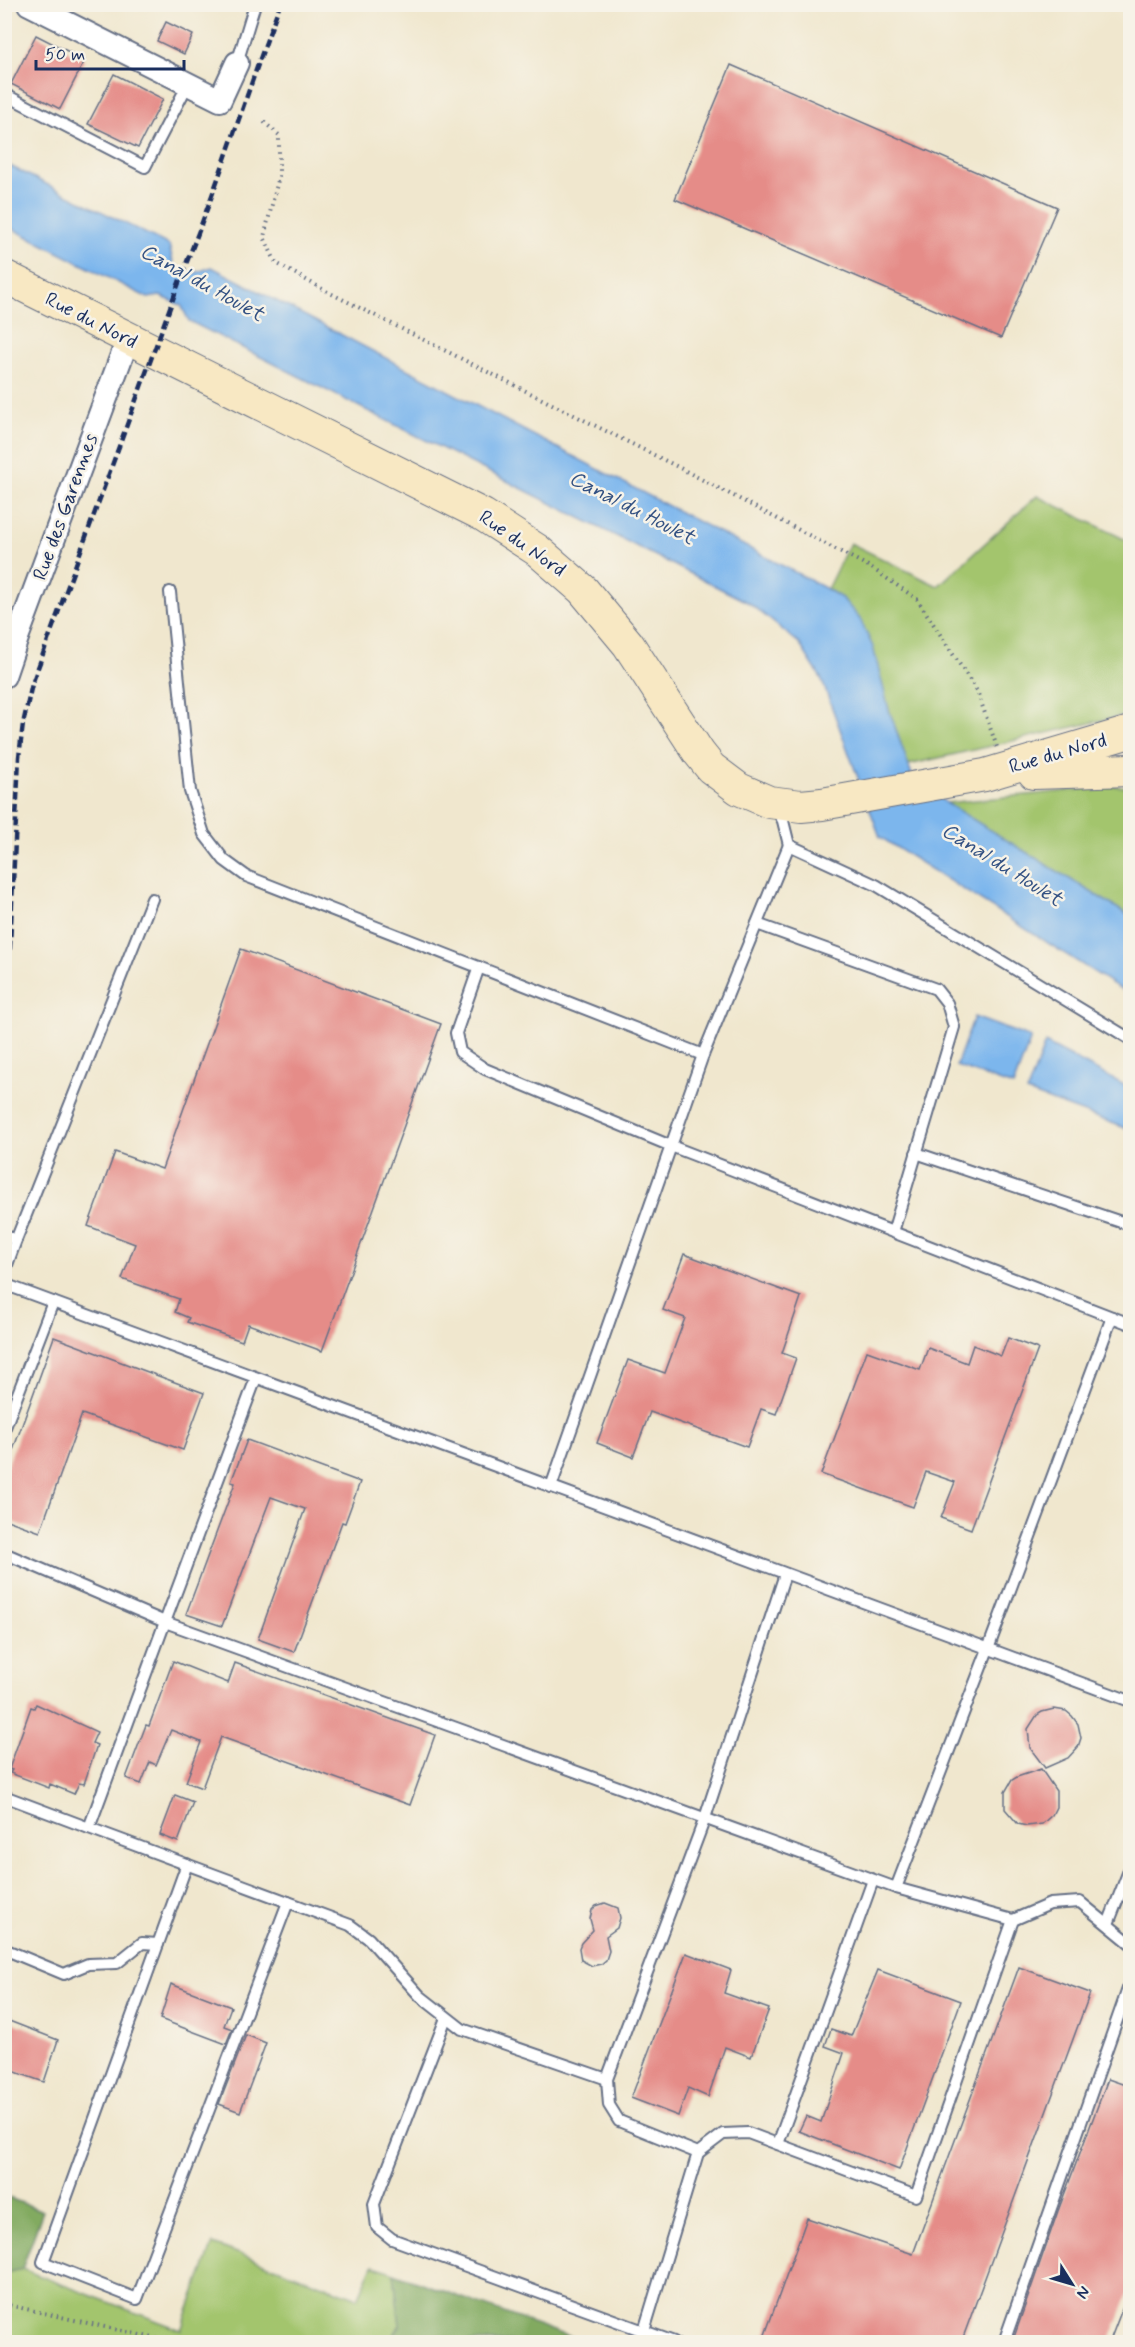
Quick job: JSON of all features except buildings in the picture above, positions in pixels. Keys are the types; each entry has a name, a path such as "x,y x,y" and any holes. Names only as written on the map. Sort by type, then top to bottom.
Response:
{"street":[{"path":"29,4 220,100 237,63"},
{"name":"Rue du Nord","path":"4,276 483,515 524,541 567,575 606,615 711,768 739,789 773,803 801,806 838,802 985,775 1131,732"},
{"name":"Rue des Garennes","path":"5,670 128,339"},
{"name":"Rue du Nord","path":"985,775 1131,770"}],"lane":[{"path":"237,63 255,4"},
{"path":"4,93 145,167 188,84"},
{"path":"170,592 190,790 204,834 224,860 246,876 703,1055"},
{"path":"551,1487 703,1055 789,845 783,821 773,803"},
{"path":"789,845 876,885 1131,1039"},
{"path":"4,1273 152,899"},
{"path":"757,924 936,989 947,1003 954,1027 893,1232"},
{"path":"479,967 456,1033 460,1052 485,1069 671,1146 1131,1324"},
{"path":"916,1153 1131,1226"},
{"path":"4,1235 16,1240"},
{"path":"4,1284 1131,1701"},
{"path":"4,1431 52,1302"},
{"path":"896,1888 1112,1317"},
{"path":"89,1828 256,1377"},
{"path":"4,1553 165,1622 896,1888 1012,1920 1050,1904 1080,1902 1131,1943"},
{"path":"698,2153 619,2121 609,2105 607,2079 705,1818 785,1574"},
{"path":"4,1796 350,1925 369,1939 420,1996 462,2030 607,2079"},
{"path":"187,1864 43,2262 137,2299 288,1902"},
{"path":"1107,1924 1131,1868"},
{"path":"778,2144 873,1880"},
{"path":"644,2331 698,2153 723,2134 748,2133 916,2196 1012,1920"},
{"path":"4,1949 64,1974 88,1964 117,1963 142,1943 158,1944"},
{"path":"1004,2343 1131,1983"},
{"path":"446,2019 375,2204 378,2227 392,2239 674,2343"}],"path":[{"path":"264,122 279,135 279,176 264,237 276,263 336,296 674,465 870,567 917,599 977,691 997,749 985,775"},
{"path":"4,2304 171,2343"}],"green space":[{"path":"1037,496 1130,542 1130,714 908,765 889,710 843,599 827,589 850,543 938,586"},
{"path":"1115,786 1130,787 1130,916 946,803"},
{"path":"4,2196 43,2211 22,2269 5,2273"},
{"path":"213,2244 358,2298 373,2265 394,2273 400,2325 390,2342 5,2342 4,2273 22,2269 181,2330"},
{"path":"394,2273 584,2342 390,2342 400,2325"}],"water":[{"name":"Canal du Houlet","path":"4,163 169,245 174,266 192,274 212,267 843,599 860,619 873,647 889,710 912,775 946,803 1130,916 1130,995 880,837 821,678 799,643 749,603 189,321 181,305 160,296 148,298 5,225"},
{"path":"974,1017 1031,1038 1013,1086 956,1066"},
{"path":"1045,1043 1130,1088 1128,1129 1027,1092"}],"railway":[{"path":"4,1071 19,757 23,724 32,684 280,4"}]}
